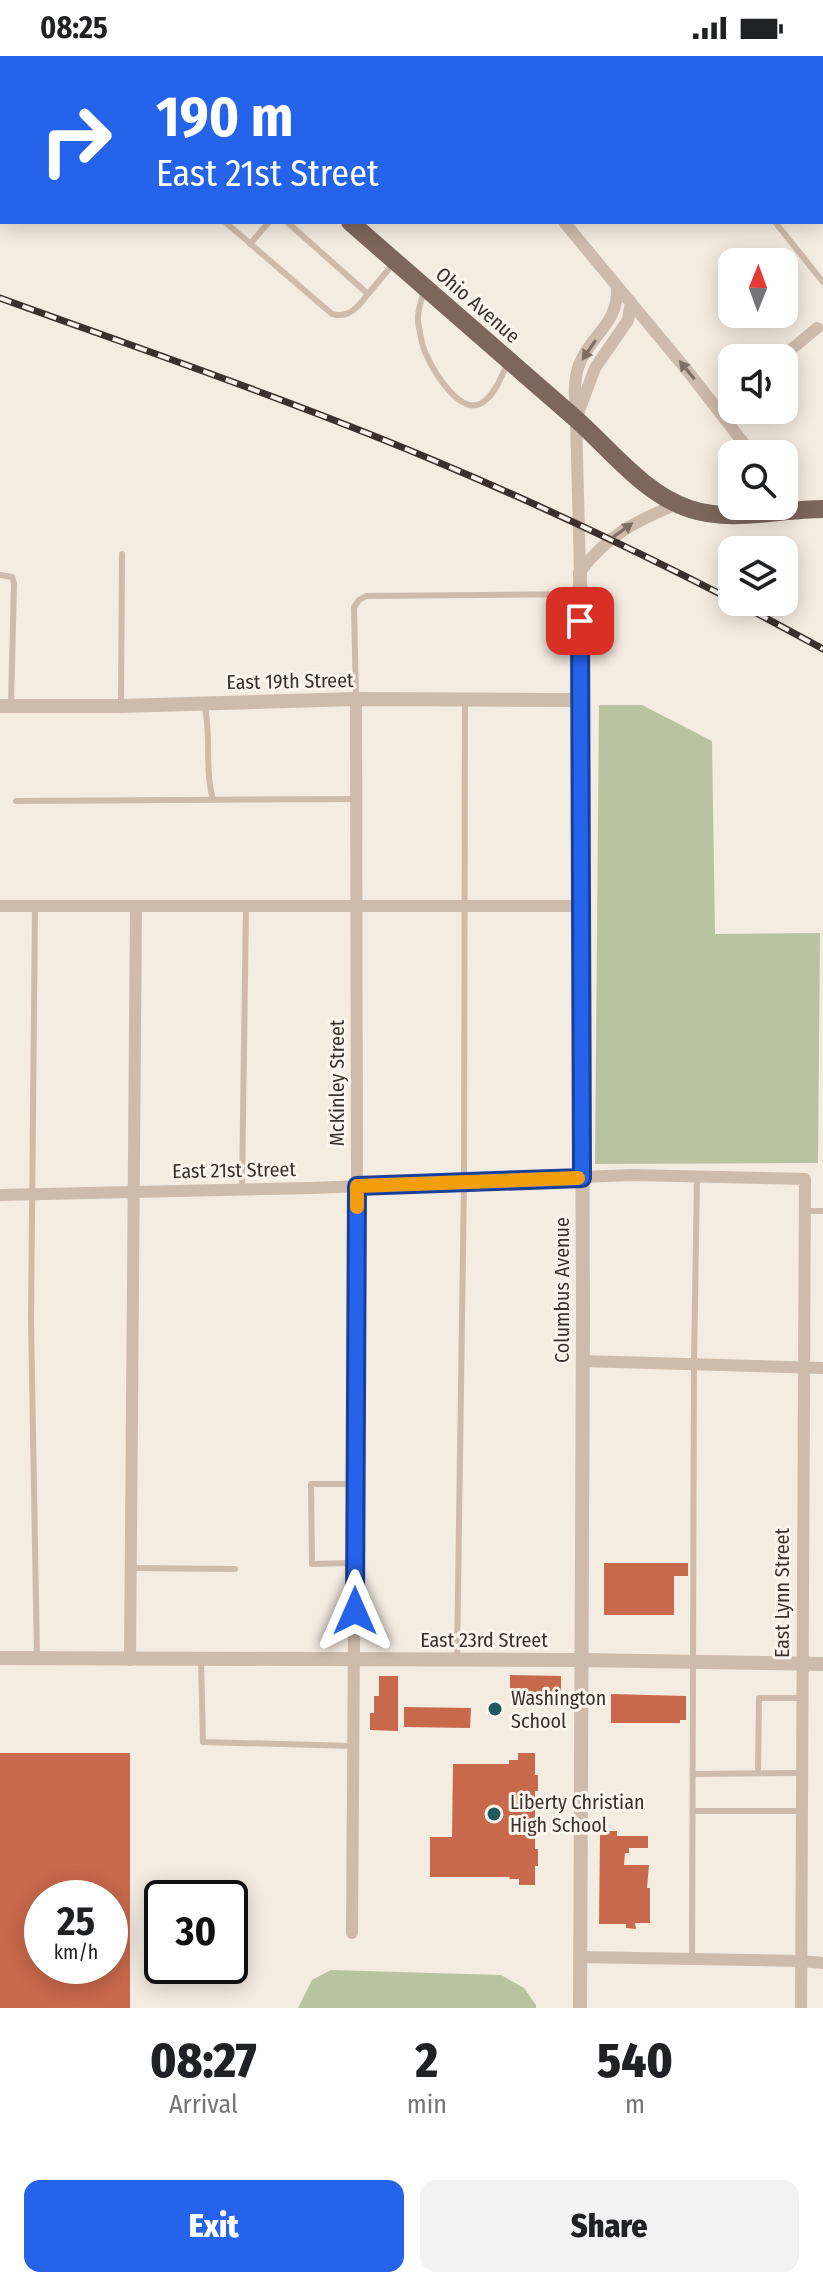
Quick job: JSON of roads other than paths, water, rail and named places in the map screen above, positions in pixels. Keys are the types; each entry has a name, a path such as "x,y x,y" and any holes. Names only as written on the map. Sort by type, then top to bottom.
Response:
{"main road":[{"name":"Ohio Avenue","path":"352,224 651,488 677,504 718,516"},
{"path":"798,504 823,509"}],"street":[{"path":"570,224 718,410"},
{"path":"576,419 574,389 579,365 614,313 618,301 617,286"},
{"name":"Columbus Avenue","path":"580,2008 582,1178 580,572 576,419 595,368 628,320 631,302"},
{"path":"798,344 817,328"},
{"path":"729,424 741,440"},
{"path":"580,572 592,555 636,521 677,504"},
{"name":"East 19th Street","path":"6,706 356,699 580,700"},
{"name":"McKinley Street","path":"352,1933 357,1186 356,699"},
{"path":"0,906 581,906"},
{"path":"130,1660 136,906"},
{"name":"East 21st Street","path":"0,1195 464,1183 632,1175 805,1179"},
{"name":"East Lynn Street","path":"801,2008 805,1179"},
{"path":"582,1361 823,1368"},
{"name":"East 23rd Street","path":"0,1658 823,1664"},
{"path":"581,1957 823,1963"}],"lane":[{"path":"227,224 338,316 351,312 395,261"},
{"path":"250,244 267,224"},
{"path":"289,224 368,294"},
{"path":"777,224 823,282"},
{"path":"424,287 417,317 424,350 446,389 466,405 485,402 508,361"},
{"path":"121,706 122,554"},
{"path":"0,575 12,577 14,583 6,706"},
{"path":"356,699 354,607 366,596 580,594"},
{"path":"457,1660 464,1183 465,699"},
{"path":"203,703 208,721 213,799"},
{"path":"16,801 357,799"},
{"path":"35,906 31,1320 37,1659"},
{"path":"242,1189 246,906"},
{"path":"692,1959 697,1176"},
{"path":"805,1211 823,1211"},
{"path":"355,1563 312,1564 311,1484 356,1484"},
{"path":"132,1568 235,1569"},
{"path":"201,1660 203,1742 354,1746"},
{"path":"758,1773 759,1698 802,1698"},
{"path":"694,1774 801,1773"},
{"path":"694,1811 801,1811"}],"railway":[{"path":"0,298 392,443 627,547 718,593"},
{"path":"762,616 823,649"}],"place":[{"name":"Washington School","path":"495,1709"},
{"name":"Liberty Christian High School","path":"494,1814"}]}
